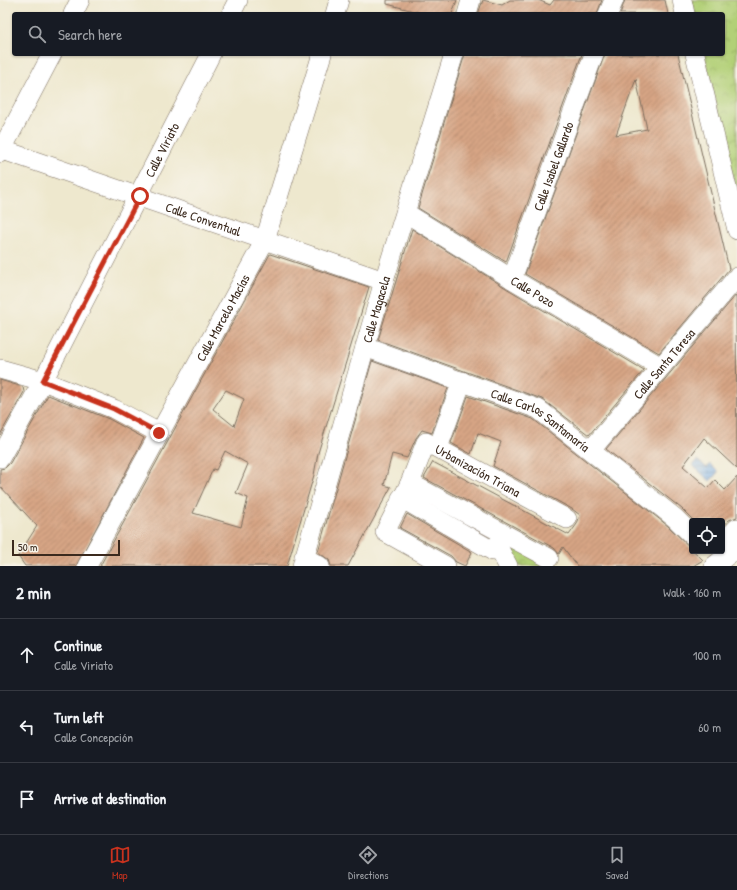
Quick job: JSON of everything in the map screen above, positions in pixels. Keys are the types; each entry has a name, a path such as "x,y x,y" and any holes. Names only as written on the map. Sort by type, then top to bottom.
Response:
{"street":[{"path":"74,12 80,0"},
{"path":"232,12 238,0"},
{"path":"336,12 339,0"},
{"path":"468,12 471,0"},
{"path":"609,12 614,0"},
{"path":"682,0 685,12"},
{"path":"1,150 51,56"},
{"name":"Calle Viriato","path":"0,458 43,381 140,196 210,56"},
{"name":"Calle Marcelo Macías","path":"87,566 265,240 321,56"},
{"name":"Calle Magacela","path":"308,563 365,347 453,56"},
{"name":"Calle Isabel Gallardo","path":"512,279 593,56"},
{"path":"695,56 737,230"},
{"name":"Calle Conventual","path":"1,150 140,196 384,281"},
{"name":"Calle Pozo","path":"406,212 512,279 661,367"},
{"name":"Calle Santa Teresa","path":"591,450 737,277"},
{"name":"Calle Carlos Santamaría","path":"365,347 538,409 675,518 689,532"},
{"path":"0,369 43,381 114,409 159,433"},
{"path":"438,448 462,382"},
{"name":"Urbanización Triana","path":"446,566 386,532 426,442 567,519"},
{"path":"405,491 495,549 508,566"},
{"path":"716,557 737,528"},
{"path":"716,557 737,548"},
{"path":"495,549 549,558"}],"green space":[{"path":"692,0 737,0 737,196 704,56 725,56 725,12 695,12"},
{"path":"516,546 547,566 513,566 508,557"}],"water":[{"path":"697,460 707,468 710,464 718,472 710,481 692,465"}],"building":[{"path":"387,0 457,0 453,12 417,12 387,4"},
{"path":"483,0 502,5 510,0 538,0 550,5 554,0 602,0 598,12 479,12"},
{"path":"625,0 665,0 668,12 621,12"},
{"path":"464,56 581,56 506,262 418,208"},
{"path":"604,56 678,56 729,269 659,353 525,274","holes":["636,79 647,129 616,135"]},
{"path":"412,229 506,288 644,370 589,435 542,399 378,340"},
{"path":"270,254 369,287 318,453 314,475 287,566 100,566","holes":["226,390 244,399 234,426 213,409","225,451 248,464 236,493 248,498 241,527 193,513 213,469 216,470"]},
{"path":"736,295 737,469 704,438 683,466 708,488 715,480 725,490 737,477 737,517 729,520 725,525 725,518 691,518 682,509 606,449"},
{"path":"372,361 448,388 432,433 422,430 416,438 407,458 392,454 384,485 391,487 348,566 331,566 329,560 318,552"},
{"path":"0,380 23,387 24,392 0,435"},
{"path":"48,395 109,419 144,438 76,566 25,566 18,556 37,526 0,486 0,469 5,468 10,463"},
{"path":"468,396 533,419 668,526 689,546 689,554 697,554 703,560 693,566 577,566 563,547 559,554 554,548 424,478 433,462 569,535 577,524 580,515 572,509 493,466 501,442 478,433 471,454 451,443"},
{"path":"407,514 472,552 465,566 456,562 451,556 400,528"}],"route":[{"path":"140,196 43,381 114,409 159,433"}]}
